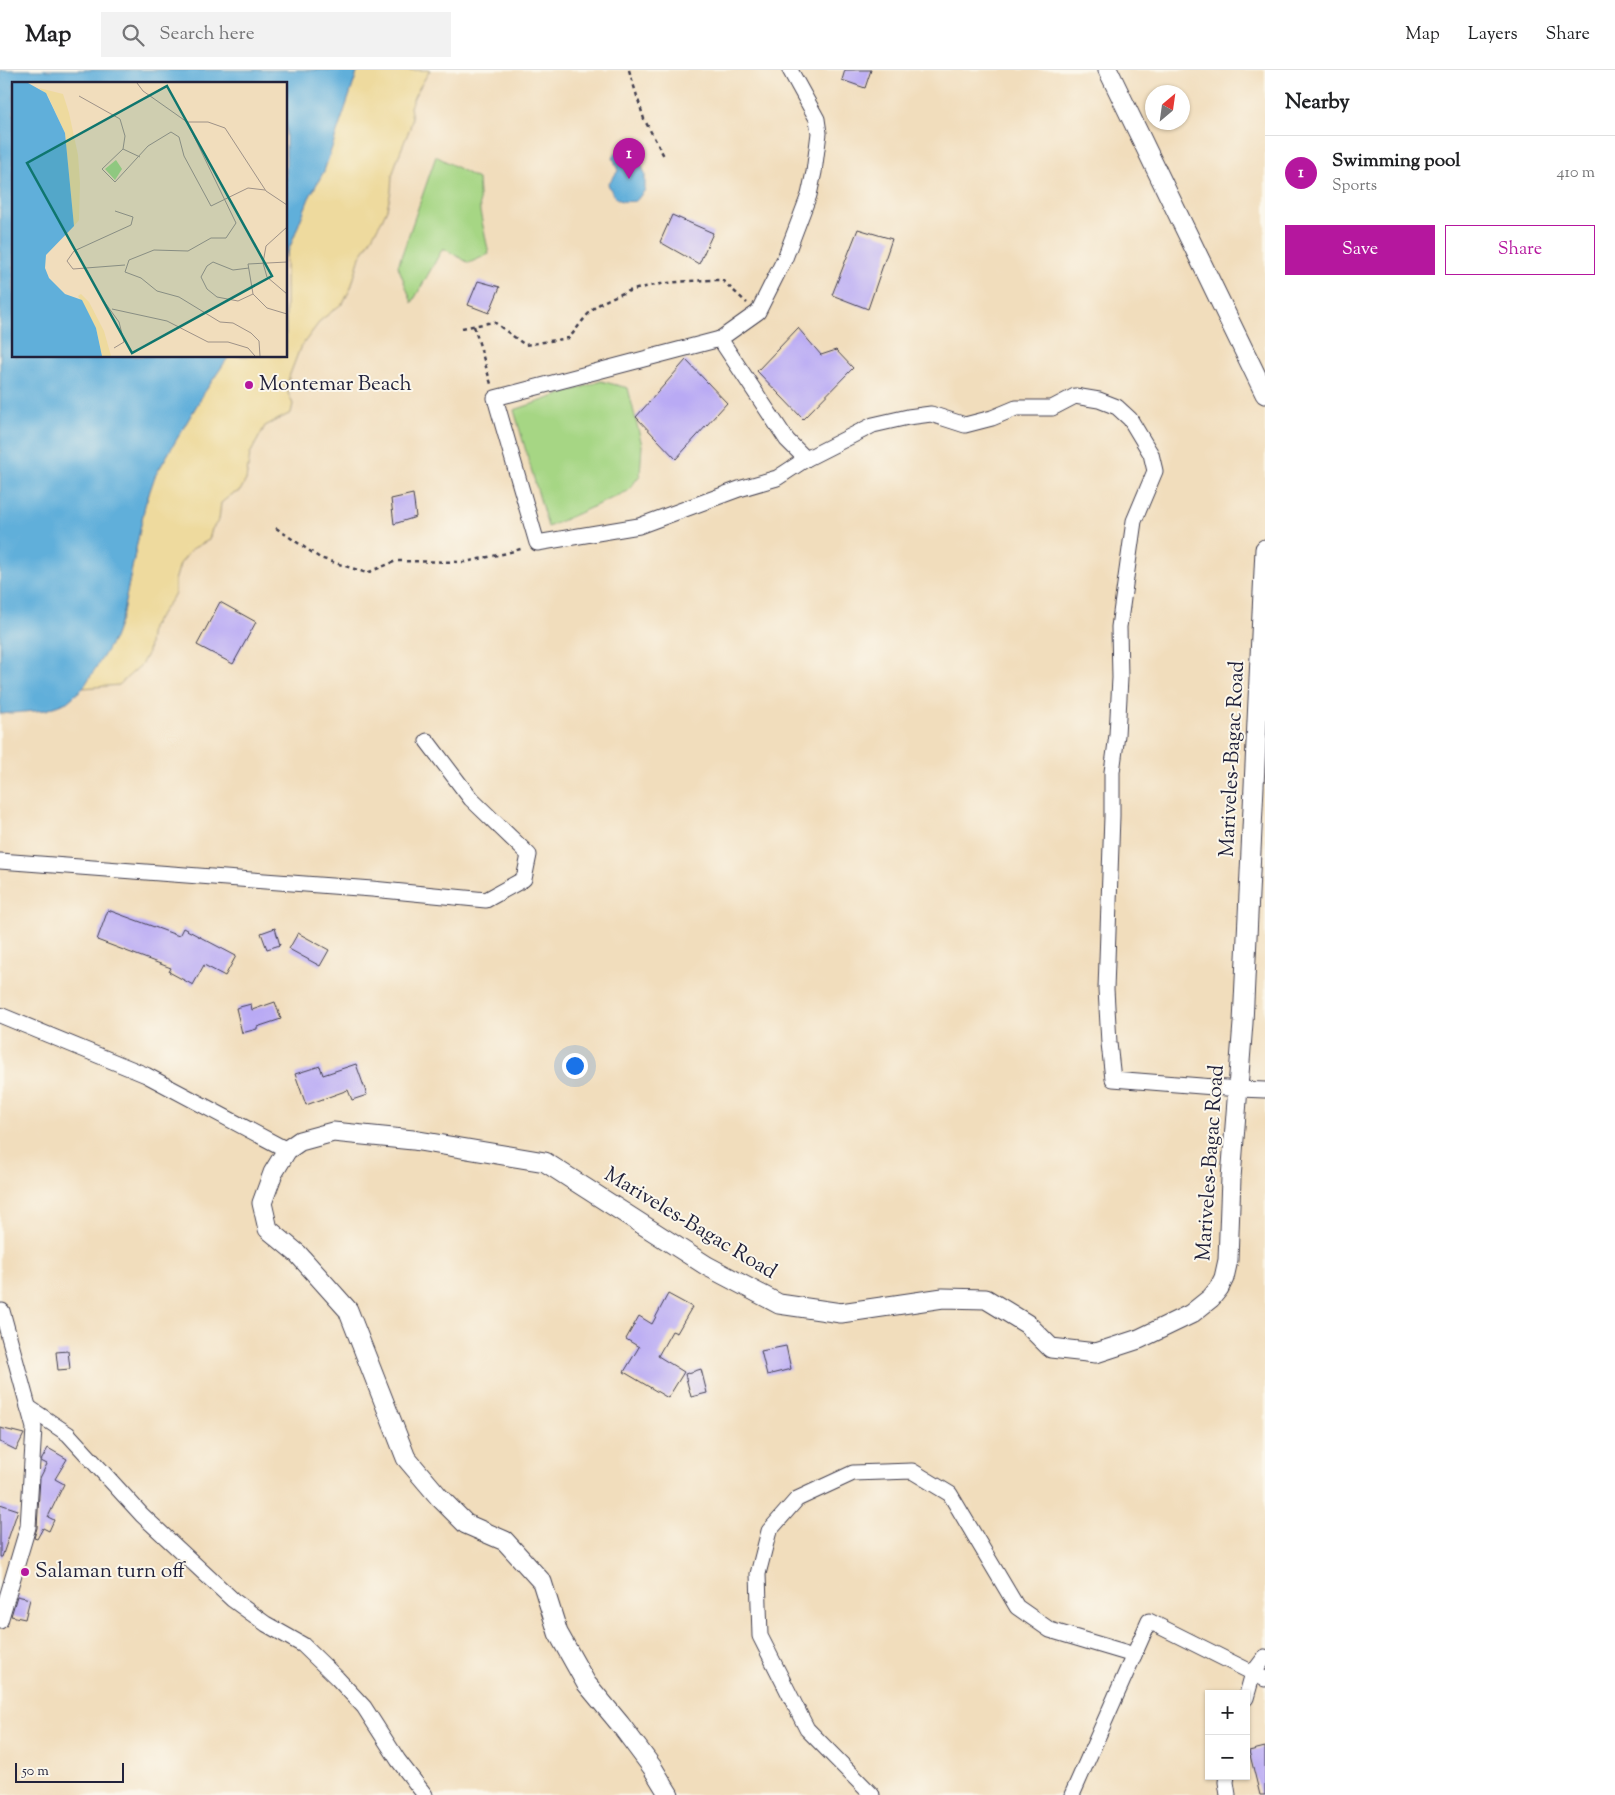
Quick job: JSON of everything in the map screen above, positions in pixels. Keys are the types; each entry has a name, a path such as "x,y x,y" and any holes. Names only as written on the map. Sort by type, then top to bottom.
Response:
{"main road":[{"path":"1108,70 1265,394"},
{"name":"Mariveles-Bagac Road","path":"287,1150 300,1141 333,1132 412,1140 545,1162 707,1266 779,1304 841,1313 943,1298 986,1299 1027,1324 1051,1348 1096,1353 1139,1339 1191,1314 1211,1298 1219,1288 1224,1278 1228,1260 1231,1178 1239,1089 1265,549"},
{"path":"287,1150 273,1173 262,1203 268,1229 298,1254 348,1310 406,1458 439,1497 466,1524 505,1541 542,1582 558,1633 586,1684 652,1767 669,1795"}],"street":[{"path":"790,70 816,119 818,133 814,172 809,195 785,258 758,312 720,339 495,398 537,543 639,526 739,489 776,478 806,459 873,425 931,414 965,425 992,418 1016,408 1052,408 1075,396 1099,400 1117,407 1130,419 1151,454 1155,471 1134,521 1119,627 1118,736 1112,772 1106,988 1108,1043 1113,1079 1265,1090"},
{"path":"720,339 787,440 806,459"},
{"path":"0,861 372,889 486,900 524,879 529,855 471,799 427,741"},
{"path":"0,1015 146,1076 287,1150"},
{"path":"0,1622 28,1527 34,1428 2,1311"},
{"path":"28,1407 68,1434 142,1515 226,1593 266,1624 303,1645 337,1678 364,1707 398,1760 425,1795"},
{"path":"872,1795 806,1729 760,1636 758,1574 768,1531 797,1499 853,1473 912,1471 950,1494 1017,1607 1050,1630 1134,1655"},
{"path":"1072,1795 1149,1621 1259,1676"},
{"path":"1250,1691 1259,1676 1265,1657"},
{"path":"1226,1780 1228,1795"}],"path":[{"path":"629,70 644,119 664,156"},
{"path":"462,328 494,322 525,345 569,338 594,309 615,297 650,286 702,280 722,280 758,312"},
{"path":"474,326 495,398"},
{"path":"276,528 320,558 367,573 396,561 465,562 507,553 537,543"}],"green space":[{"path":"436,156 478,179 480,212 489,254 469,263 443,248 412,303 398,266"},
{"path":"601,381 628,388 642,445 640,475 628,491 548,527 514,410"}],"sand":[{"name":"Montemar Beach","path":"358,70 430,70 410,107 412,119 410,128 392,176 387,209 360,257 351,288 343,303 321,320 300,348 289,377 288,393 293,404 291,413 265,426 250,454 246,480 240,491 221,503 219,520 212,529 209,540 192,549 180,564 175,581 175,594 151,628 148,652 141,665 119,685 83,688 114,638 122,617 145,505 155,476 204,393 228,358 288,358 288,252 309,198 324,171"}],"water":[{"path":"0,70 358,70 324,171 309,198 288,252 288,82 12,82 12,358 228,358 204,393 155,476 145,505 122,616 114,638 83,688 67,702 46,710 0,714"},
{"path":"621,148 633,152 639,159 645,174 645,190 636,201 621,201 615,197 608,184 618,171 613,157"}],"building":[{"path":"845,70 871,70 865,88 842,80"},
{"path":"672,215 713,233 699,264 660,242"},
{"path":"858,229 892,239 868,309 832,295"},
{"path":"478,281 500,287 489,313 468,305"},
{"path":"798,328 821,355 836,350 853,368 803,419 757,371"},
{"path":"686,360 727,403 676,459 636,417"},
{"path":"413,494 416,517 394,524 391,499"},
{"path":"220,602 256,622 233,664 197,645"},
{"path":"108,910 179,936 183,928 236,956 225,976 204,965 193,985 169,972 171,968 97,940"},
{"path":"275,928 280,945 267,949 261,933"},
{"path":"298,933 329,950 320,966 289,949"},
{"path":"275,1002 281,1019 242,1033 236,1008 251,1004 252,1010"},
{"path":"356,1064 367,1095 352,1100 348,1090 306,1105 295,1074 320,1066 323,1075"},
{"path":"668,1294 692,1307 677,1333 672,1331 658,1356 684,1372 668,1398 624,1372 639,1347 626,1339 639,1316 652,1324"},
{"path":"786,1346 791,1369 767,1375 761,1351"},
{"path":"68,1351 70,1369 58,1370 56,1352"},
{"path":"701,1369 707,1393 691,1397 685,1374"},
{"path":"0,1428 24,1434 16,1450 0,1442"},
{"path":"48,1448 67,1459 55,1479 64,1484 48,1517 54,1520 49,1531 43,1528 37,1539 34,1538 37,1528 40,1478 47,1464 41,1461"},
{"path":"0,1504 18,1510 2,1557 0,1557"},
{"path":"17,1596 30,1599 25,1619 11,1616"},
{"path":"1265,1747 1265,1795 1260,1795 1250,1751"}],"place":[{"name":"Swimming pool","path":"629,179"},
{"name":"Montemar Beach","path":"249,385"},
{"name":"Salaman turn off","path":"25,1572"}]}
